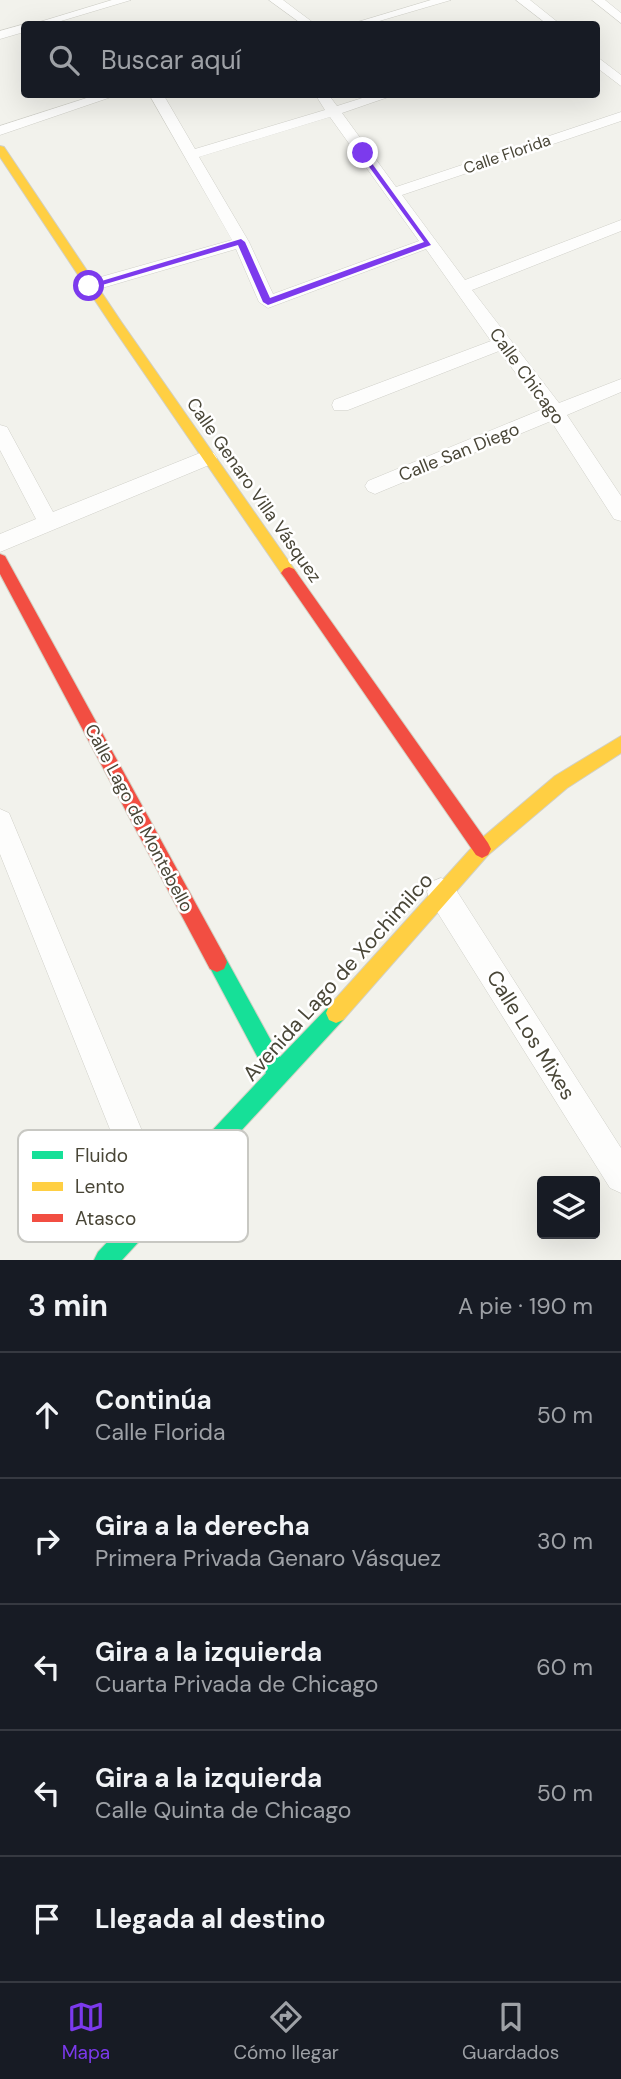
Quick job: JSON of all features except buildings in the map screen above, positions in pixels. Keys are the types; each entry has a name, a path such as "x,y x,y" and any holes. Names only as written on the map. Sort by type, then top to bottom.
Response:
{"street":[{"path":"50,21 125,0"},
{"path":"275,0 305,21"},
{"path":"368,21 445,0"},
{"path":"522,0 550,21"},
{"path":"598,0 621,19"},
{"path":"0,35 21,30"},
{"path":"600,63 621,82"},
{"path":"0,131 102,98"},
{"path":"158,98 241,242 268,302 428,243"},
{"name":"Calle Chicago","path":"324,98 428,243 556,413 621,513"},
{"path":"190,155 376,98"},
{"name":"Calle Florida","path":"393,192 621,116"},
{"name":"Calle Genaro Villa Vásquez","path":"0,149 206,458 482,849"},
{"path":"463,287 621,225"},
{"path":"89,286 241,242"},
{"path":"341,405 502,343"},
{"name":"Calle San Diego","path":"374,486 621,385"},
{"path":"0,432 48,522"},
{"path":"0,543 206,458"},
{"name":"Calle Lago de Montebello","path":"0,560 279,1076"},
{"name":"Avenida Lago de Xochimilco","path":"228,1130 482,849 561,782 621,744"},
{"path":"0,822 127,1130"},
{"name":"Calle Los Mixes","path":"441,892 621,1177"},
{"name":"Avenida Lago de Xochimilco","path":"106,1260 123,1242"}],"traffic: fast":[{"path":"217,962 279,1076"},
{"path":"227,1130 336,1013"},
{"path":"106,1260 123,1242"}],"traffic: slow":[{"path":"0,149 118,326 289,573"},
{"path":"336,1013 482,849 561,782 621,744"}],"traffic: jam":[{"path":"0,560 217,962"},
{"path":"289,573 482,849"}],"route":[{"path":"89,286 241,242 268,302 428,243 363,153"}]}
